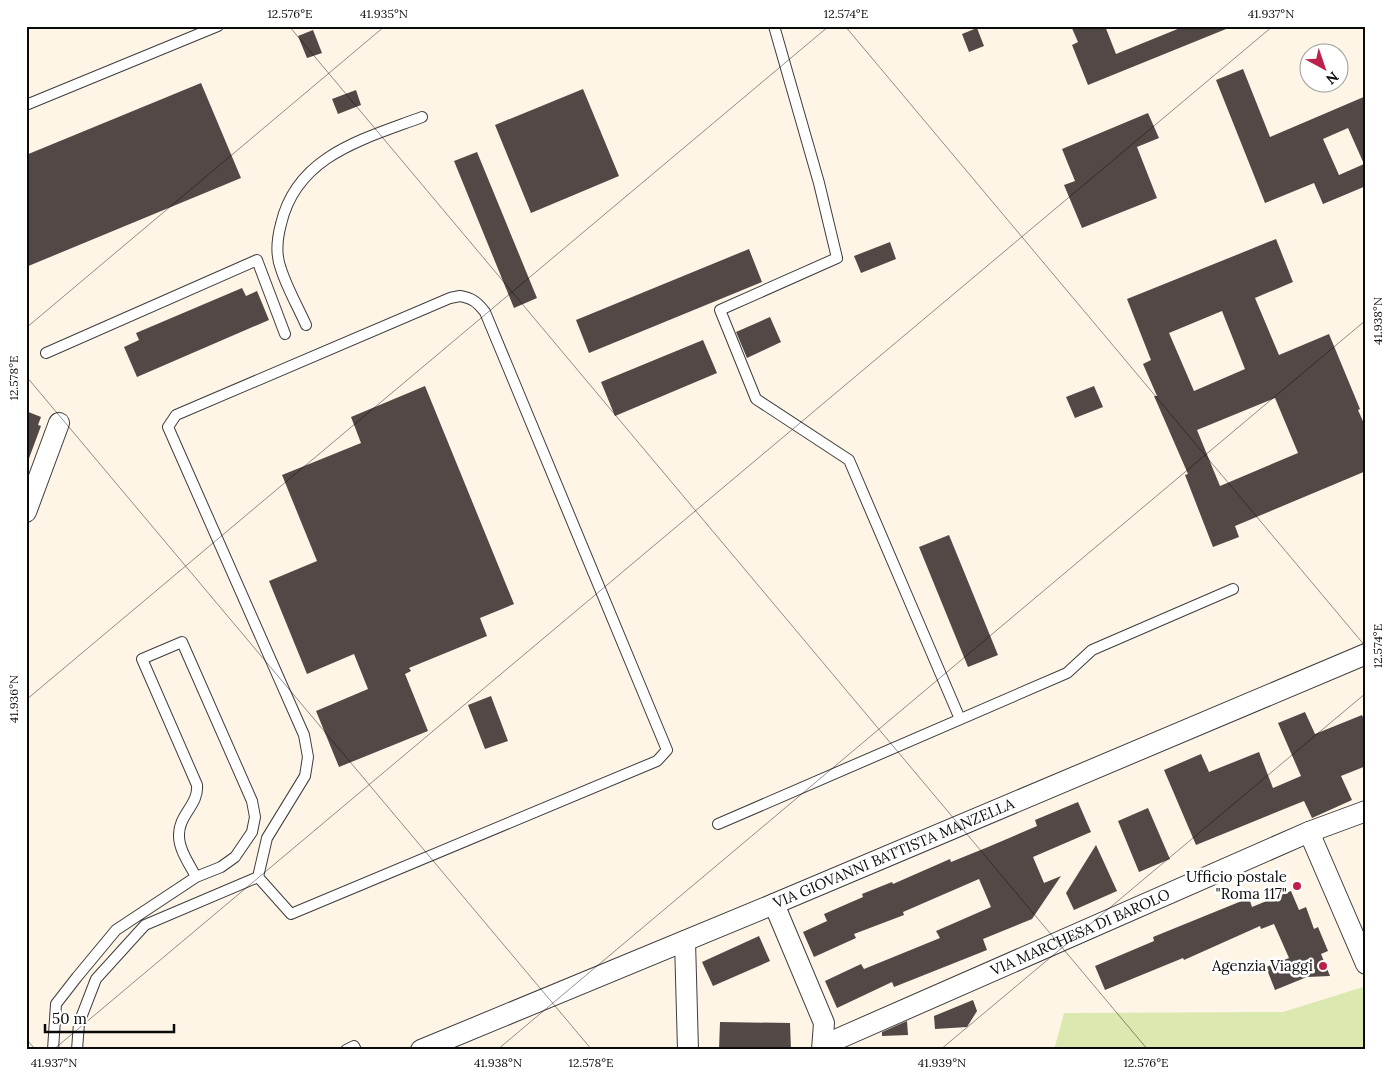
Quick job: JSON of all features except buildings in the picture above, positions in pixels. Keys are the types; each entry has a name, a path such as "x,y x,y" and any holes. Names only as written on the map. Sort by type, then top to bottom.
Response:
{"street":[{"path":"26,512 59,423"},
{"name":"VIA GIOVANNI BATTISTA MANZELLA","path":"421,1050 774,904 1366,654"},
{"name":"VIA MARCHESA DI BAROLO","path":"823,1047 1309,832 1366,811"},
{"path":"1309,832 1366,964"},
{"path":"774,904 824,1022 823,1047"},
{"path":"685,941 688,1050"}],"lane":[{"path":"26,105 218,26"},
{"path":"774,26 819,183 837,258 720,310 756,399 849,460 960,720"},
{"path":"306,325 280,268 276,243 288,199 309,172 340,148 422,117"},
{"path":"46,353 257,260 285,334"},
{"path":"460,296 470,298 478,303 484,312 667,750 657,761 291,914 258,877 267,838 305,776 308,757 304,735 168,427 176,414 450,298 460,296"},
{"path":"718,824 1067,673 1092,650 1233,589"},
{"path":"53,1050 56,1004 116,930 196,876 221,867 234,858 252,832 255,817 252,801 182,642 142,659 198,785 198,794 183,818 178,838 196,876"},
{"path":"78,1050 79,1023 96,979 145,926 258,877"},
{"path":"346,1050 354,1046 356,1050"}],"green space":[{"path":"1363,987 1366,993 1366,1050 1054,1050 1064,1013 1283,1012"}],"place":[{"name":"Ufficio postale \"Roma 117\"","path":"1297,886"},
{"name":"Agenzia Viaggi","path":"1323,966"}]}
